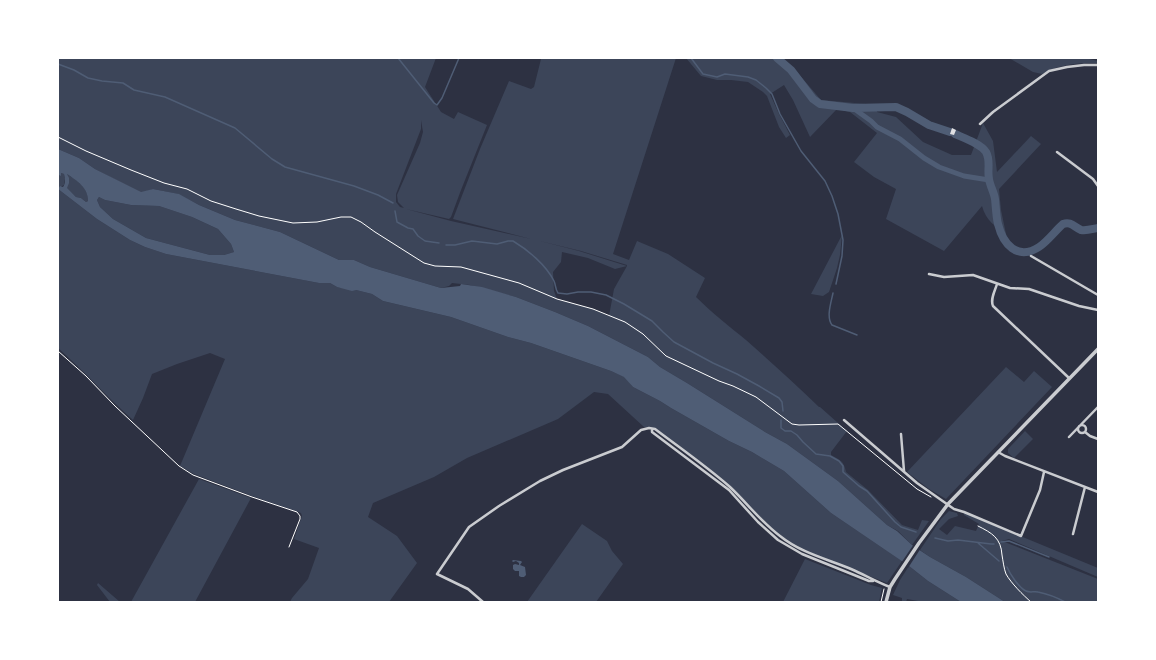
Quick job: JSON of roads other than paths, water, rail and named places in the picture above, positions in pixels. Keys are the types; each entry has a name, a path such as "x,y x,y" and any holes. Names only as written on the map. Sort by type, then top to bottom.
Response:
{"street":[{"path":"980,124 993,112 1050,71 1067,67 1098,65"},
{"path":"1057,152 1093,179 1098,186"},
{"path":"1031,256 1098,295"},
{"path":"929,274 944,277 973,275 1010,288 1029,289 1080,306 1098,310"},
{"path":"997,284 991,302 993,306 1070,379"},
{"path":"886,602 889,586 948,504 1098,349"},
{"path":"1069,437 1098,407"},
{"path":"844,420 917,483 954,509 1021,536 1040,490 1044,472"},
{"path":"1079,426 1081,425 1085,427 1085,432"},
{"path":"1079,426 1079,433 1083,434 1085,432 1098,439"},
{"path":"483,602 468,590 437,574 469,527 531,486 563,470 622,447 641,430 649,428 655,429 713,472 731,488 760,519 780,536 803,551 818,558 850,569 867,576 876,582 889,586"},
{"path":"901,434 904,472"},
{"path":"998,452 1044,472 1098,492"},
{"path":"1072,534 1086,487"}],"waterway":[{"path":"398,58 437,105 442,98 459,58"},
{"path":"691,58 703,74 717,77 725,74 748,77 756,80 772,94 780,114 801,151 825,181 832,196 838,214 843,240 842,256 836,284"},
{"path":"777,58 791,70 813,99 820,104 853,108 896,107 929,125 950,132"},
{"path":"58,64 74,70 88,78 123,83 134,90 165,97 235,128 272,159 285,167 354,186 378,195 393,203"},
{"path":"853,108 877,127 900,139 924,158 939,167 964,176 989,180"},
{"path":"955,134 976,144 986,152 988,159 989,179 994,196 998,224 1003,238 1012,248 1024,252 1031,251 1042,245 1063,224 1066,223 1081,230 1098,228"},
{"path":"395,211 397,222 413,229 418,236 425,241 439,243"},
{"path":"446,245 455,245 472,241 497,244 513,241 530,253 546,269 551,275 558,293 567,294 591,292 606,295 624,304 652,321 674,342 737,374 779,398 782,402 783,411"},
{"path":"833,293 829,314 830,322 832,325 857,335"},
{"path":"781,420 781,428 785,431 791,431 797,435 816,454 830,456 839,461 843,466 843,472 867,491 895,522 901,527 916,532"},
{"path":"935,538 948,541 958,540 994,544"},
{"path":"1001,542 1009,541 1049,557"},
{"path":"978,543 999,561"},
{"path":"1007,567 1020,587 1023,589 1028,592 1049,595 1065,602"}]}
